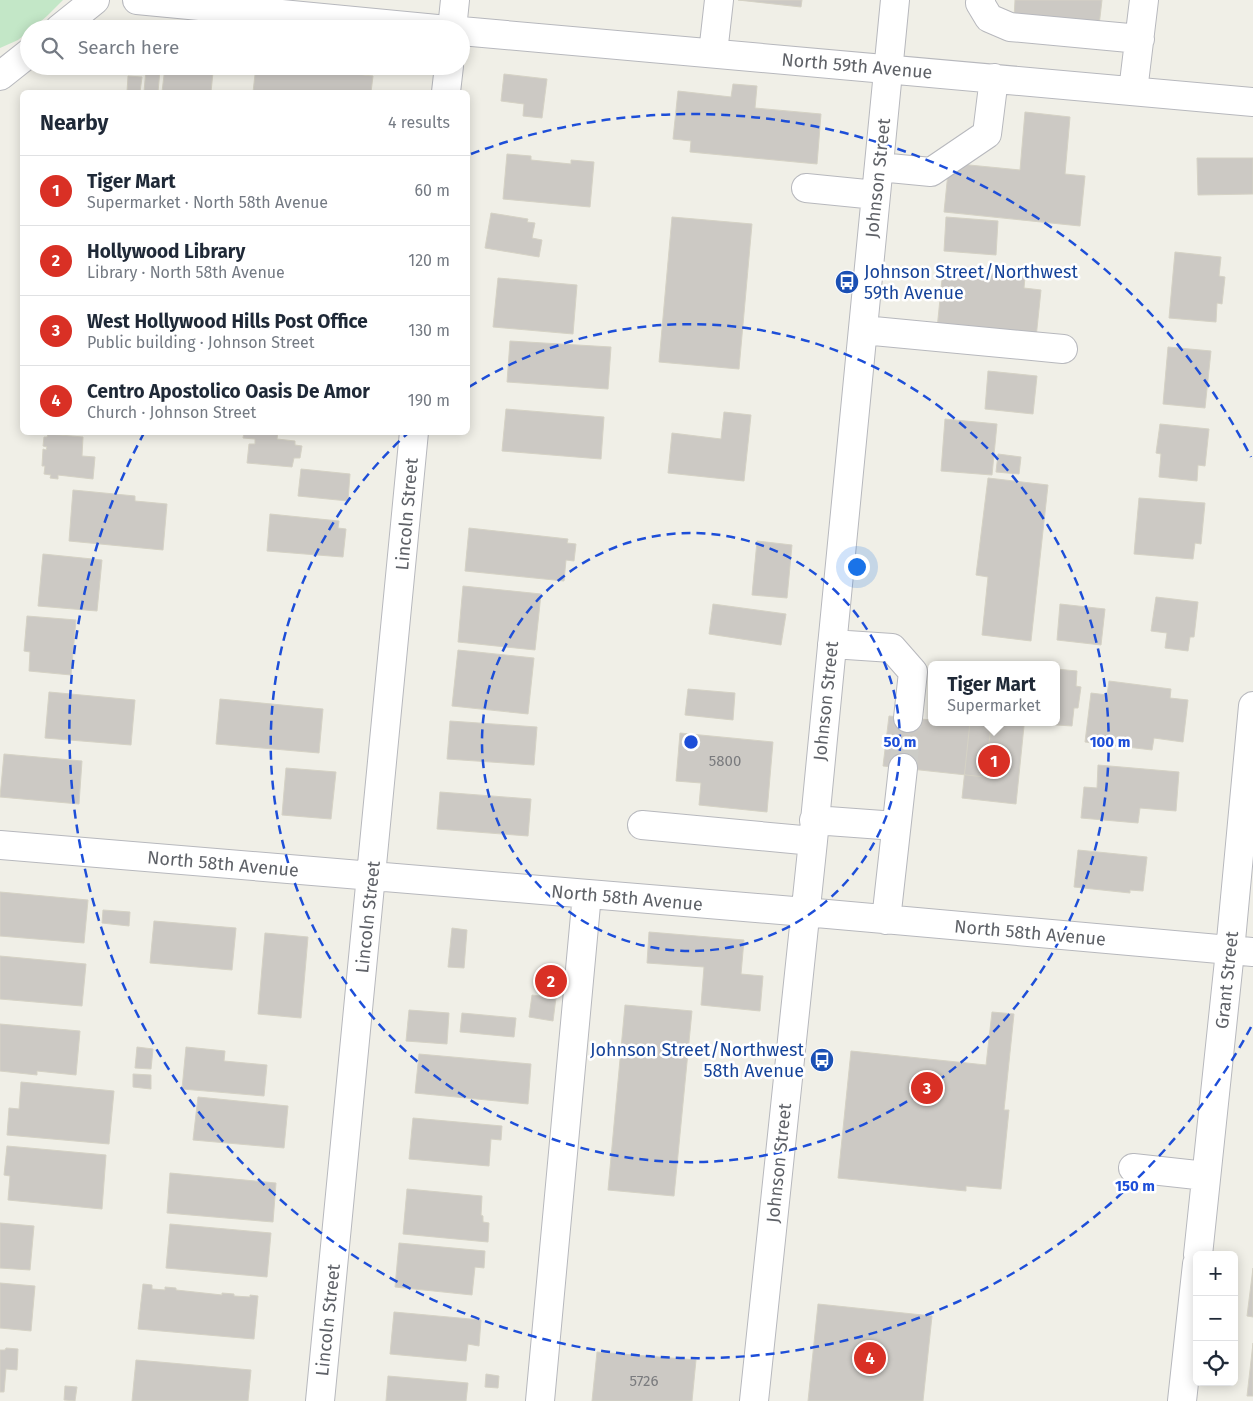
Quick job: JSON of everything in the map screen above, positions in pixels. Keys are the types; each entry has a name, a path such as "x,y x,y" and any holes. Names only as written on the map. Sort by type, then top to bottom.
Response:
{"street":[{"path":"70,20 95,0"},
{"path":"137,0 344,20"},
{"path":"453,20 455,0"},
{"path":"713,53 719,0"},
{"name":"Johnson Street","path":"754,1401 832,644 895,0"},
{"path":"1133,92 1144,0"},
{"path":"981,1 989,18 1010,26 1140,39"},
{"name":"North 59th Avenue","path":"470,32 1253,102"},
{"path":"0,76 20,60"},
{"path":"446,90 448,75"},
{"path":"879,167 931,172 987,134 994,78"},
{"path":"806,188 876,195"},
{"path":"863,330 1063,349"},
{"name":"Lincoln Street","path":"320,1401 414,435"},
{"path":"832,644 892,648 913,672 908,718"},
{"name":"Grant Street","path":"1198,1251 1206,1176 1242,952 1253,706"},
{"path":"886,920 903,768"},
{"path":"642,825 813,830 896,826"},
{"name":"North 58th Avenue","path":"0,845 805,912 1242,952"},
{"path":"540,1401 587,894"},
{"path":"1133,1168 1206,1176"},
{"path":"1182,1401 1193,1296"}],"green space":[{"path":"0,0 63,0 42,20 20,20 20,38 0,48"}],"building":[{"path":"738,0 802,0 801,7"},
{"path":"1015,0 1102,0 1099,26 1014,18"},
{"path":"504,74 547,79 542,118 523,116 524,104 501,101"},
{"path":"145,75 160,75 158,90 144,90"},
{"path":"164,75 213,75 211,90 162,90"},
{"path":"255,75 373,76 371,90 253,90"},
{"path":"128,76 142,77 140,90 127,90"},
{"path":"733,84 757,86 755,108 821,114 817,164 690,152 691,141 673,139 678,91 731,97"},
{"path":"1025,112 1070,117 1065,174 1085,176 1080,226 944,212 949,163 1020,170"},
{"path":"507,154 531,156 531,160 571,164 571,160 594,162 590,207 503,199"},
{"path":"1197,158 1253,158 1253,194 1198,195"},
{"path":"491,213 528,219 527,222 535,223 532,238 542,240 539,257 485,248"},
{"path":"672,217 752,224 739,369 659,362"},
{"path":"946,217 998,221 996,255 944,251"},
{"path":"1175,252 1221,257 1219,276 1225,277 1222,304 1217,303 1216,322 1169,318"},
{"path":"943,269 1025,277 1024,288 1041,290 1036,338 937,329"},
{"path":"498,278 577,285 573,334 493,327"},
{"path":"510,341 611,347 608,389 507,382"},
{"path":"1168,347 1211,351 1205,408 1163,404"},
{"path":"988,371 1037,376 1033,414 985,409"},
{"path":"506,409 604,417 601,459 502,451"},
{"path":"724,412 751,415 744,481 668,473 672,433 721,439"},
{"path":"945,419 997,424 992,475 941,471"},
{"path":"1160,424 1209,429 1205,466 1198,465 1197,481 1159,477 1161,454 1156,453"},
{"path":"48,435 60,435 83,437 82,456 95,457 93,479 58,475 58,479 50,478 51,475 44,474 45,466 42,466 43,449 46,450 47,447 43,446 44,437"},
{"path":"244,435 278,435 277,439 295,441 295,445 302,446 300,458 294,458 292,467 247,463 249,444 255,444 255,439 243,438"},
{"path":"998,454 1021,457 1019,474 996,472"},
{"path":"301,469 350,474 348,501 298,496"},
{"path":"988,478 1048,485 1031,641 982,635 988,577 976,575"},
{"path":"73,490 135,496 135,501 167,504 163,550 69,541"},
{"path":"1139,498 1205,503 1201,544 1195,543 1193,559 1134,554"},
{"path":"270,514 339,521 338,528 346,529 343,557 267,551"},
{"path":"469,528 568,539 567,543 576,544 574,561 566,560 564,581 465,571"},
{"path":"757,541 792,545 787,598 752,595"},
{"path":"43,554 102,560 97,611 38,606"},
{"path":"463,586 541,594 535,650 458,642"},
{"path":"1156,597 1198,602 1194,637 1190,637 1188,651 1165,648 1167,633 1151,631"},
{"path":"713,604 786,614 781,645 709,634"},
{"path":"1060,604 1105,609 1101,645 1057,640"},
{"path":"27,616 76,620 71,675 29,671 30,652 24,651"},
{"path":"458,650 534,658 528,714 452,706"},
{"path":"1060,669 1077,671 1076,686 1081,687 1078,708 1074,708 1072,726 1060,725"},
{"path":"1109,681 1171,689 1170,698 1188,700 1183,742 1154,738 1152,750 1085,742 1091,693 1107,695"},
{"path":"688,689 735,693 733,720 685,715"},
{"path":"49,692 135,700 131,745 45,738"},
{"path":"220,699 323,709 319,753 216,744"},
{"path":"889,716 928,720 928,726 991,726 985,777 883,766"},
{"path":"450,721 537,727 534,765 447,759"},
{"path":"970,726 1024,726 1016,804 962,798"},
{"path":"680,733 773,742 767,812 699,805 701,783 676,781"},
{"path":"4,754 82,761 79,804 0,797"},
{"path":"1098,765 1179,772 1176,811 1140,808 1138,823 1081,818 1084,787 1097,788"},
{"path":"286,768 336,772 331,819 282,815"},
{"path":"440,792 531,799 528,836 437,829"},
{"path":"1078,850 1147,857 1143,891 1130,890 1130,893 1074,887"},
{"path":"0,892 88,900 84,943 0,936"},
{"path":"103,910 130,912 129,926 102,923"},
{"path":"154,921 236,928 232,970 150,963"},
{"path":"452,928 467,930 464,968 448,967"},
{"path":"649,932 744,940 741,974 763,976 760,1011 701,1005 704,967 647,963"},
{"path":"265,933 308,937 301,1018 258,1014"},
{"path":"0,956 86,964 82,1006 0,999"},
{"path":"532,995 556,998 553,1021 529,1017"},
{"path":"625,1005 692,1011 674,1196 608,1190"},
{"path":"409,1010 449,1013 447,1044 406,1041"},
{"path":"992,1012 1014,1014 1004,1110 1009,1110 1001,1189 966,1186 966,1191 838,1178 851,1051 986,1065"},
{"path":"462,1013 516,1018 514,1037 460,1032"},
{"path":"0,1024 80,1031 76,1075 37,1071 37,1075 0,1071"},
{"path":"137,1047 153,1049 151,1069 135,1068"},
{"path":"186,1047 225,1051 224,1061 267,1065 264,1096 182,1089"},
{"path":"419,1054 531,1064 528,1104 415,1093"},
{"path":"133,1074 151,1075 151,1089 133,1087"},
{"path":"21,1082 114,1091 109,1144 7,1135 9,1108 19,1109"},
{"path":"198,1097 288,1106 284,1148 193,1140"},
{"path":"413,1118 502,1126 501,1140 491,1139 489,1166 409,1159"},
{"path":"7,1146 106,1155 102,1209 8,1200 10,1176 4,1175"},
{"path":"170,1173 276,1183 273,1222 167,1213"},
{"path":"407,1189 482,1196 481,1215 483,1216 483,1222 489,1223 488,1242 403,1234"},
{"path":"0,1223 34,1226 30,1270 0,1268"},
{"path":"170,1224 271,1233 267,1277 166,1268"},
{"path":"399,1243 485,1251 484,1268 475,1267 472,1295 395,1287"},
{"path":"1253,1268 1253,1317 1247,1316"},
{"path":"0,1283 35,1286 31,1331 0,1328"},
{"path":"143,1284 152,1285 152,1289 165,1290 165,1287 222,1295 222,1293 234,1294 234,1296 258,1296 254,1339 138,1329"},
{"path":"818,1304 932,1316 923,1401 808,1401"},
{"path":"394,1312 481,1320 479,1346 468,1344 466,1361 390,1354"},
{"path":"1253,1343 1253,1396 1247,1396"},
{"path":"6,1348 18,1349 17,1370 6,1369 4,1392 0,1392 0,1350 5,1350"},
{"path":"597,1352 696,1360 692,1401 592,1401"},
{"path":"136,1360 251,1370 248,1401 132,1401"},
{"path":"486,1374 499,1376 498,1388 485,1387"},
{"path":"388,1376 468,1383 466,1401 386,1401"},
{"path":"65,1386 77,1387 75,1401 64,1400"}],"tunnel":[{"path":"903,768 908,718"}],"place":[{"name":"Johnson Street/Northwest 59th Avenue","path":"847,282"},
{"name":"Tiger Mart","path":"994,761"},
{"name":"Hollywood Library","path":"551,981"},
{"name":"Johnson Street/Northwest 58th Avenue","path":"822,1060"},
{"name":"West Hollywood Hills Post Office","path":"927,1088"},
{"name":"Centro Apostolico Oasis De Amor","path":"870,1358"}]}
